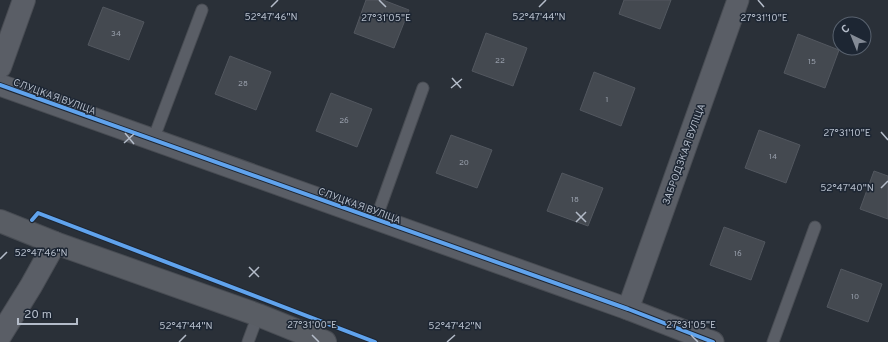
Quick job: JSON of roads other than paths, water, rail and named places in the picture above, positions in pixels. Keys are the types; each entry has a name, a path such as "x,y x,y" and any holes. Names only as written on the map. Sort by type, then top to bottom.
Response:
{"main road":[{"path":"0,221 55,243 258,315 325,342"}],"street":[{"path":"0,67 24,0"},
{"name":"ЗАБРОДЗКАЯ ВУЛІЦА","path":"628,309 738,0"},
{"name":"СЛУЦКАЯ ВУЛІЦА","path":"0,85 628,309 713,342"},
{"path":"0,336 31,286 55,243"}],"lane":[{"path":"153,140 202,10"},
{"path":"376,219 423,88"},
{"path":"773,342 815,227"},
{"path":"248,342 258,315"}]}
